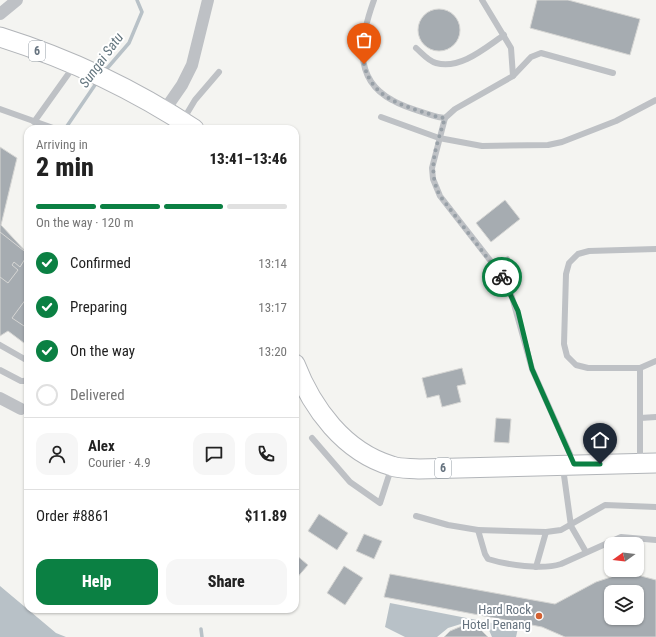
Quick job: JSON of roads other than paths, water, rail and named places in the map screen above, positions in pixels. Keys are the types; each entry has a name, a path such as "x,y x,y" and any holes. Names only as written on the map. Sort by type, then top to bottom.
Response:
{"main road":[{"name":"6","path":"0,37 25,45 80,68 164,110 188,125"},
{"name":"6","path":"299,372 313,402 327,421 355,446 378,460 392,466 420,469 648,463"}],"street":[{"path":"0,14 17,0"},
{"path":"164,110 182,85 192,65 208,0"},
{"path":"0,398 21,409"}],"lane":[{"path":"374,0 367,19 362,55 366,73 375,89 392,101 445,118"},
{"path":"482,0 511,48 513,76"},
{"path":"416,48 436,63 447,64 458,62 480,51 504,35"},
{"path":"586,552 570,526 568,465 532,369 512,297 500,273 440,196 435,187 432,168 445,118 454,109 513,76 531,57 541,53 613,73"},
{"path":"34,122 80,68"},
{"path":"188,125 195,100 219,72"},
{"path":"381,117 439,138 482,146 548,145 562,142 616,121 656,100"},
{"path":"0,110 43,125"},
{"path":"656,249 583,253 578,254 569,263 566,274 564,344 568,356 576,365 588,368 640,368 656,361"},
{"path":"0,345 24,359"},
{"path":"640,368 640,418 648,463"},
{"path":"0,370 24,382"},
{"path":"640,418 656,417"},
{"path":"312,438 350,482 380,503 392,466"},
{"path":"416,516 448,525 478,530 546,532 561,530 570,526 605,505 656,507"},
{"path":"478,530 485,554 488,559 536,567 553,566 621,537 656,540"},
{"path":"536,567 546,532"}],"waterway":[{"name":"Sungai Satu","path":"104,72 129,43 142,12 137,0"},
{"name":"Sungai Satu","path":"68,125 97,82"},
{"name":"Sungai Satu","path":"201,629 202,637"}],"place":[{"name":"Hard Rock Hotel Penang","path":"539,616"}]}
